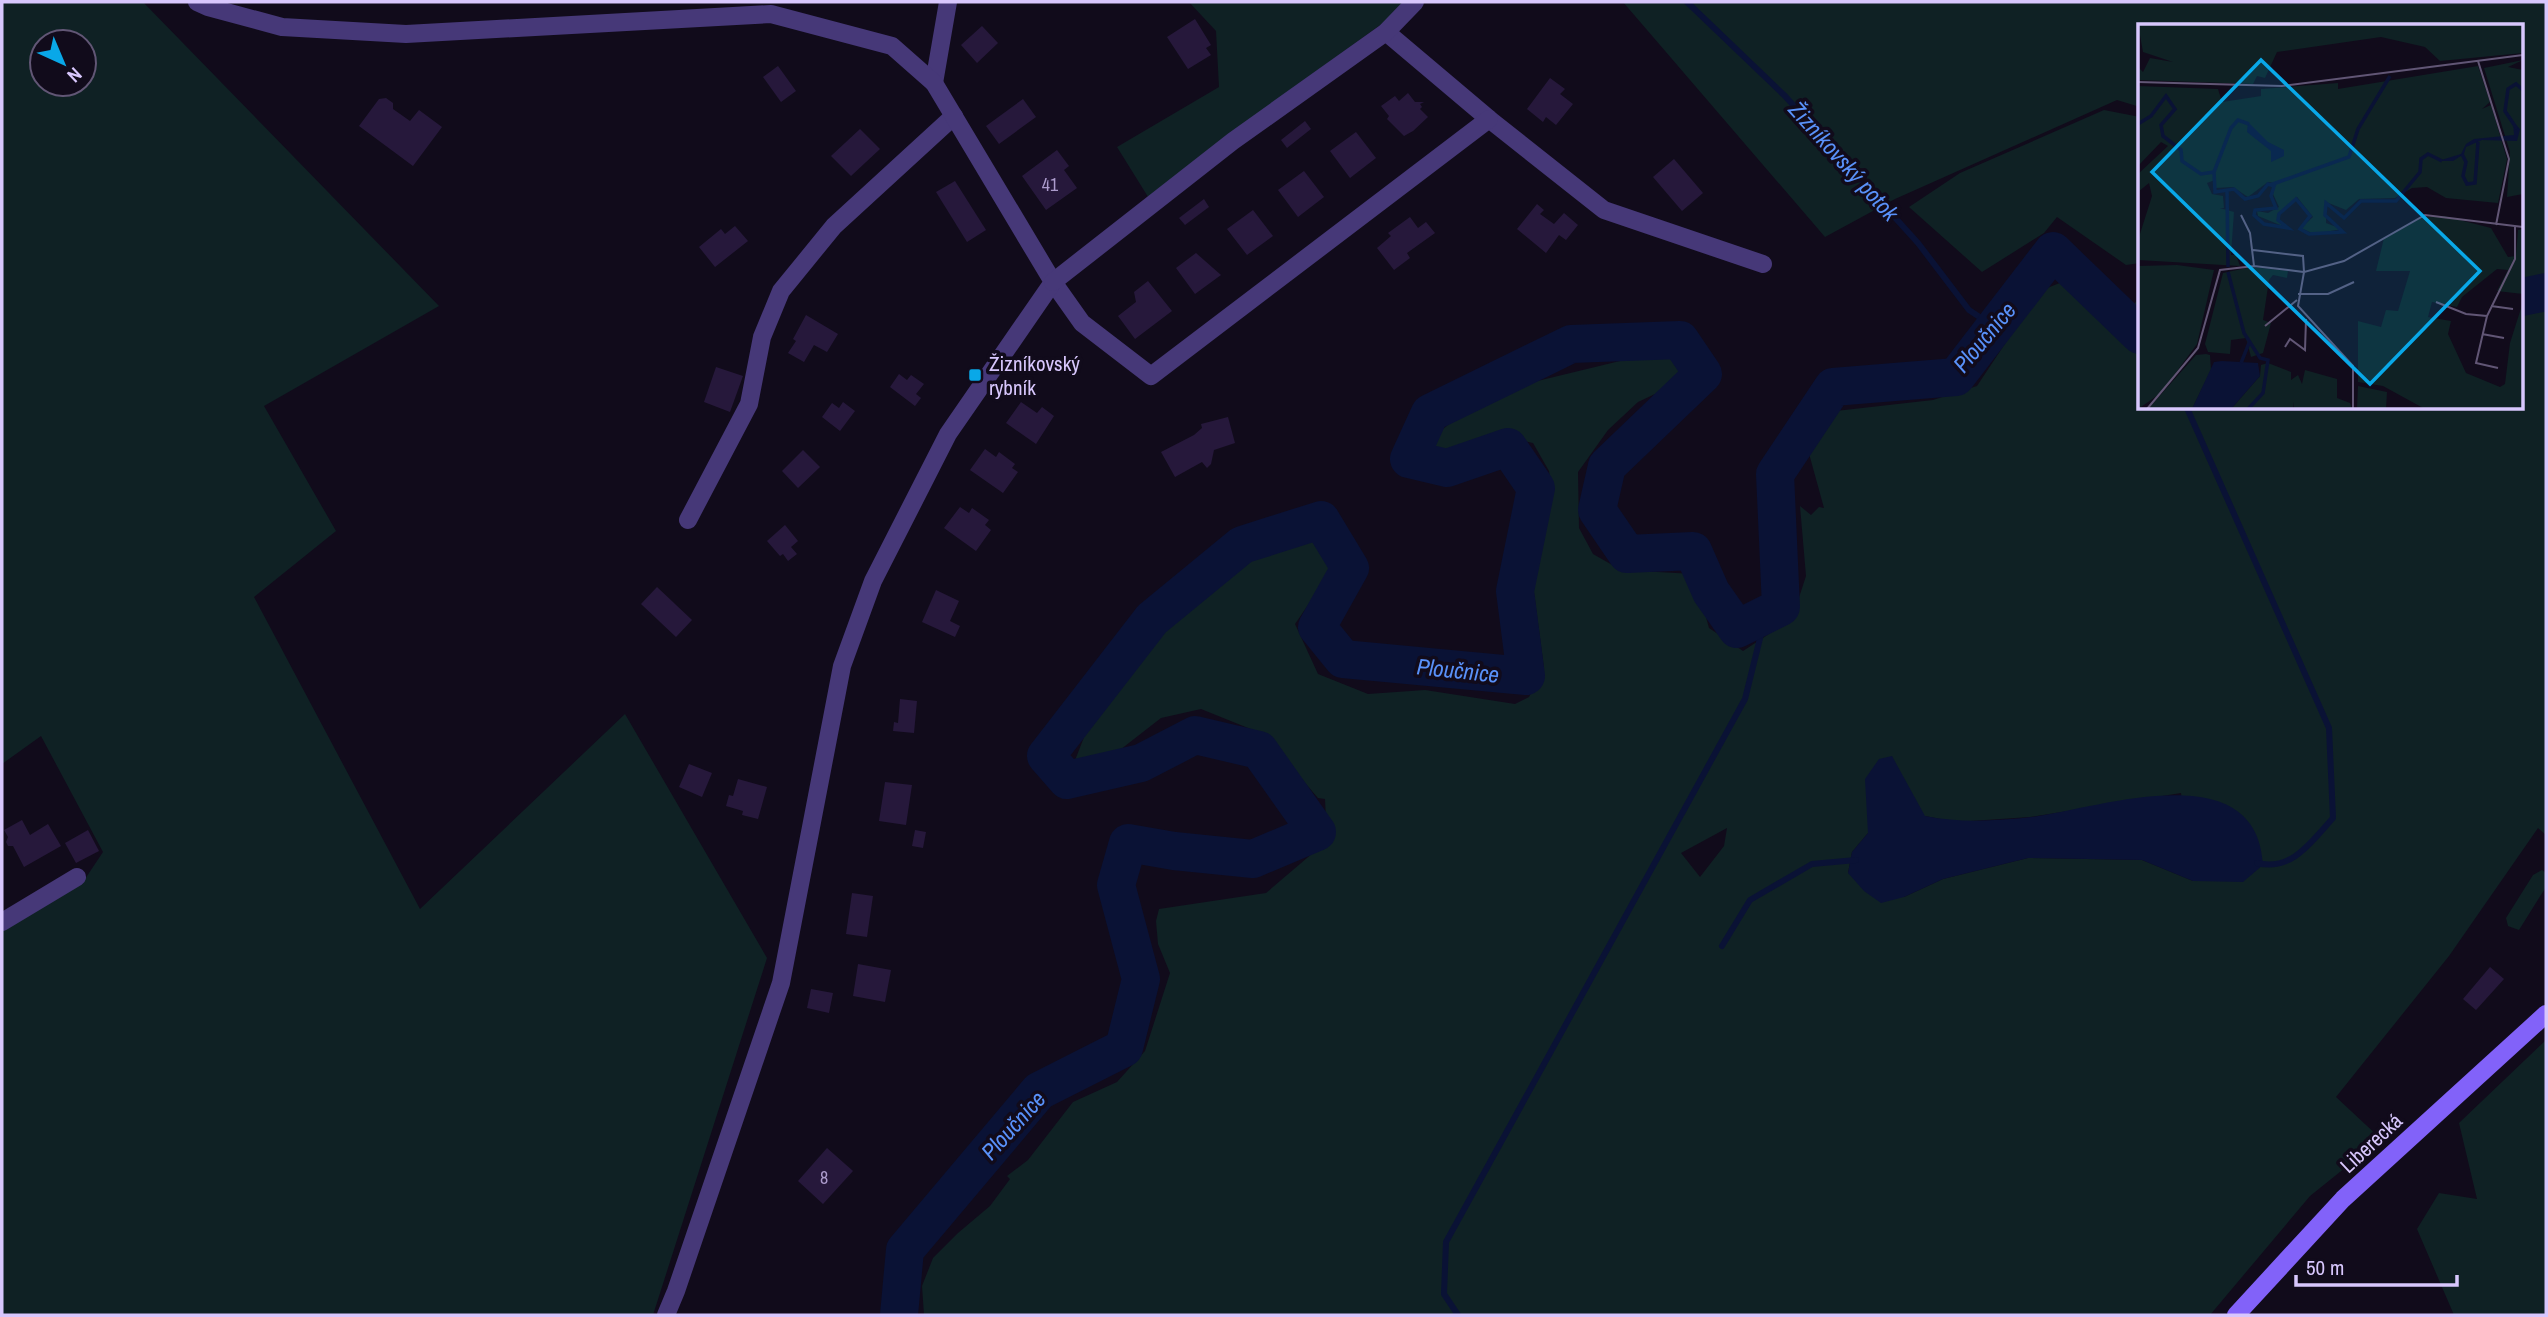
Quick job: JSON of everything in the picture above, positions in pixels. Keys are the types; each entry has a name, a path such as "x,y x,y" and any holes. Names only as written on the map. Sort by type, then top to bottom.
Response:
{"main road":[{"name":"Liberecká","path":"2236,1315 2343,1199 2546,1014"}],"street":[{"path":"197,2 282,27 406,34 764,8 892,46 934,83 1053,282 1082,323 1150,376 1489,119"},
{"path":"934,83 948,2"},
{"path":"666,1315 781,983 842,666 873,580 948,434 1053,282 1233,141 1386,32 1415,2"},
{"path":"1386,32 1489,119 1604,210 1763,264"},
{"path":"688,520 750,404 762,337 781,291 834,226 954,116"},
{"path":"2,922 77,877"}],"shaded area":[{"path":"2,2 143,2 439,306 264,406 336,531 254,597 420,909 625,714 767,958 653,1315 2,1315 2,929 85,879 103,852 41,736 2,764"},
{"path":"1189,2 1406,2 1405,7 1300,83 1150,200 1117,147 1219,87 1216,31"},
{"path":"1623,2 2546,2 2546,835 2538,828 2449,956 2336,1097 2381,1139 2310,1196 2210,1315 924,1315 922,1286 933,1258 990,1206 1010,1179 1007,1176 1028,1160 1073,1102 1117,1082 1145,1051 1170,973 1158,944 1156,921 1159,909 1266,893 1327,841 1325,799 1318,798 1263,734 1201,709 1161,718 1116,753 1074,763 1091,719 1212,573 1327,534 1334,542 1328,576 1295,624 1318,674 1368,694 1425,690 1515,704 1529,697 1544,668 1529,555 1552,491 1549,471 1533,443 1502,436 1433,456 1428,441 1488,393 1657,352 1690,365 1691,377 1638,402 1608,430 1578,472 1579,528 1593,554 1621,570 1694,574 1709,628 1743,651 1792,619 1806,576 1800,506 1811,515 1819,507 1824,508 1808,450 1827,412 1933,400 1977,386 2040,291 2067,280 2117,314 2120,327 2138,298 2138,410 2524,410 2524,24 2138,24 2138,106 2117,100 1895,199 1825,237","holes":["2181,793 2193,881 2142,860 2028,858 1943,879 1904,897 1848,873 1852,852 1868,833 1925,816 1956,822 2030,817","1727,828 1724,846 1700,877 1681,853"]},
{"path":"2104,110 2138,117 2138,263 2126,265 2057,217 2044,233 1982,272 1909,207 1960,173"},
{"path":"2542,870 2546,873 2546,887 2519,930 2508,926 2506,918 2533,875"},
{"path":"2546,1040 2546,1315 2454,1315 2417,1229 2439,1193 2477,1199 2459,1123"}],"water":[{"path":"1892,756 1925,816 2005,820 2133,798 2170,795 2205,798 2234,809 2254,830 2263,865 2243,882 2193,881 2142,860 2028,858 1943,879 1904,897 1881,903 1864,891 1848,873 1852,852 1868,833 1865,779 1879,759"}],"building":[{"path":"1195,19 1211,45 1206,48 1211,55 1188,69 1167,37"},
{"path":"982,26 998,43 977,63 961,45"},
{"path":"778,66 796,91 781,102 763,77"},
{"path":"1550,78 1565,89 1560,94 1573,104 1556,125 1546,117 1543,122 1527,109"},
{"path":"1408,93 1415,102 1424,102 1420,104 1420,109 1428,117 1404,136 1387,119 1389,116 1381,106 1395,96 1399,101"},
{"path":"386,98 393,103 393,109 410,121 419,110 442,127 413,166 359,126 379,99"},
{"path":"1023,99 1036,117 999,144 986,126"},
{"path":"1305,121 1311,129 1287,148 1281,140"},
{"path":"860,129 880,149 851,176 831,156"},
{"path":"1356,132 1376,158 1350,178 1330,151"},
{"path":"1057,150 1069,166 1064,170 1077,188 1046,210 1022,176"},
{"path":"1674,159 1703,193 1682,211 1653,177"},
{"path":"1304,171 1324,197 1298,217 1278,190"},
{"path":"955,181 986,230 967,242 936,192"},
{"path":"1204,199 1209,207 1185,225 1179,218"},
{"path":"1537,204 1544,210 1540,214 1554,224 1564,213 1578,225 1566,240 1559,235 1546,253 1517,229"},
{"path":"1253,210 1273,236 1247,255 1227,229"},
{"path":"1410,217 1418,228 1426,222 1435,233 1407,253 1410,258 1394,270 1377,248 1391,236 1388,233"},
{"path":"735,226 748,241 715,267 699,247 721,229 725,234"},
{"path":"1196,253 1221,275 1195,294 1176,268"},
{"path":"1148,281 1172,311 1135,339 1118,316 1136,302 1134,292"},
{"path":"806,315 838,334 827,352 814,345 804,362 788,353"},
{"path":"716,367 743,376 730,412 704,402"},
{"path":"899,374 907,380 911,375 924,384 916,394 921,398 915,406 890,387"},
{"path":"843,402 855,411 840,431 822,417 832,403 839,408"},
{"path":"1021,402 1037,413 1042,407 1054,416 1036,444 1006,423"},
{"path":"1228,417 1235,443 1214,450 1211,464 1207,468 1202,462 1175,477 1161,452 1194,435 1202,428 1201,424"},
{"path":"985,449 996,457 999,452 1015,464 1012,468 1018,472 1003,493 970,470"},
{"path":"803,450 820,467 798,488 782,471"},
{"path":"960,507 969,513 972,508 989,520 985,525 991,530 976,551 944,528"},
{"path":"785,525 798,541 791,547 797,554 788,561 767,541"},
{"path":"657,587 692,620 676,637 641,604"},
{"path":"936,590 959,601 950,621 960,626 955,637 922,622"},
{"path":"900,699 917,701 914,733 893,731 894,722 898,723"},
{"path":"689,764 712,773 702,797 679,787"},
{"path":"738,779 767,787 758,819 742,815 743,811 726,806 729,795 733,796"},
{"path":"885,782 912,785 906,825 879,821"},
{"path":"22,820 30,835 48,824 61,846 24,867 13,846 8,846 8,837 4,830"},
{"path":"88,830 99,851 76,863 65,843"},
{"path":"915,830 926,832 923,848 912,846"},
{"path":"852,893 873,896 867,937 846,934"},
{"path":"858,964 891,970 885,1002 853,996"},
{"path":"2490,967 2504,979 2476,1010 2463,999"},
{"path":"811,989 833,993 829,1013 807,1008"},
{"path":"827,1148 853,1171 823,1204 798,1181"}],"waterway":[{"name":"Žizníkovský potok","path":"1687,2 1785,96 1918,243 1969,310 1993,326"},
{"name":"Ploučnice","path":"899,1315 905,1250 1039,1091 1124,1048 1141,979 1116,885 1128,843 1253,859 1317,832 1259,750 1195,735 1141,763 1067,780 1046,756 1152,619 1242,545 1321,520 1350,568 1317,627 1343,659 1526,676 1515,591 1536,488 1508,447 1447,468 1409,459 1430,413 1571,344 1680,340 1703,374 1607,466 1597,510 1627,554 1693,551 1711,592 1737,629 1781,607 1775,474 1833,387 1956,377 2053,251 2138,333"},
{"name":"Ploučnice","path":"2524,297 2546,292"},
{"path":"2188,410 2329,728 2333,818 2309,845 2291,859 2269,865 2257,863"},
{"path":"1458,1315 1444,1294 1446,1242 1745,699 1766,614"},
{"path":"1722,946 1750,900 1812,864 1856,860"}],"place":[{"name":"Žizníkovský rybník","path":"975,375"}]}
